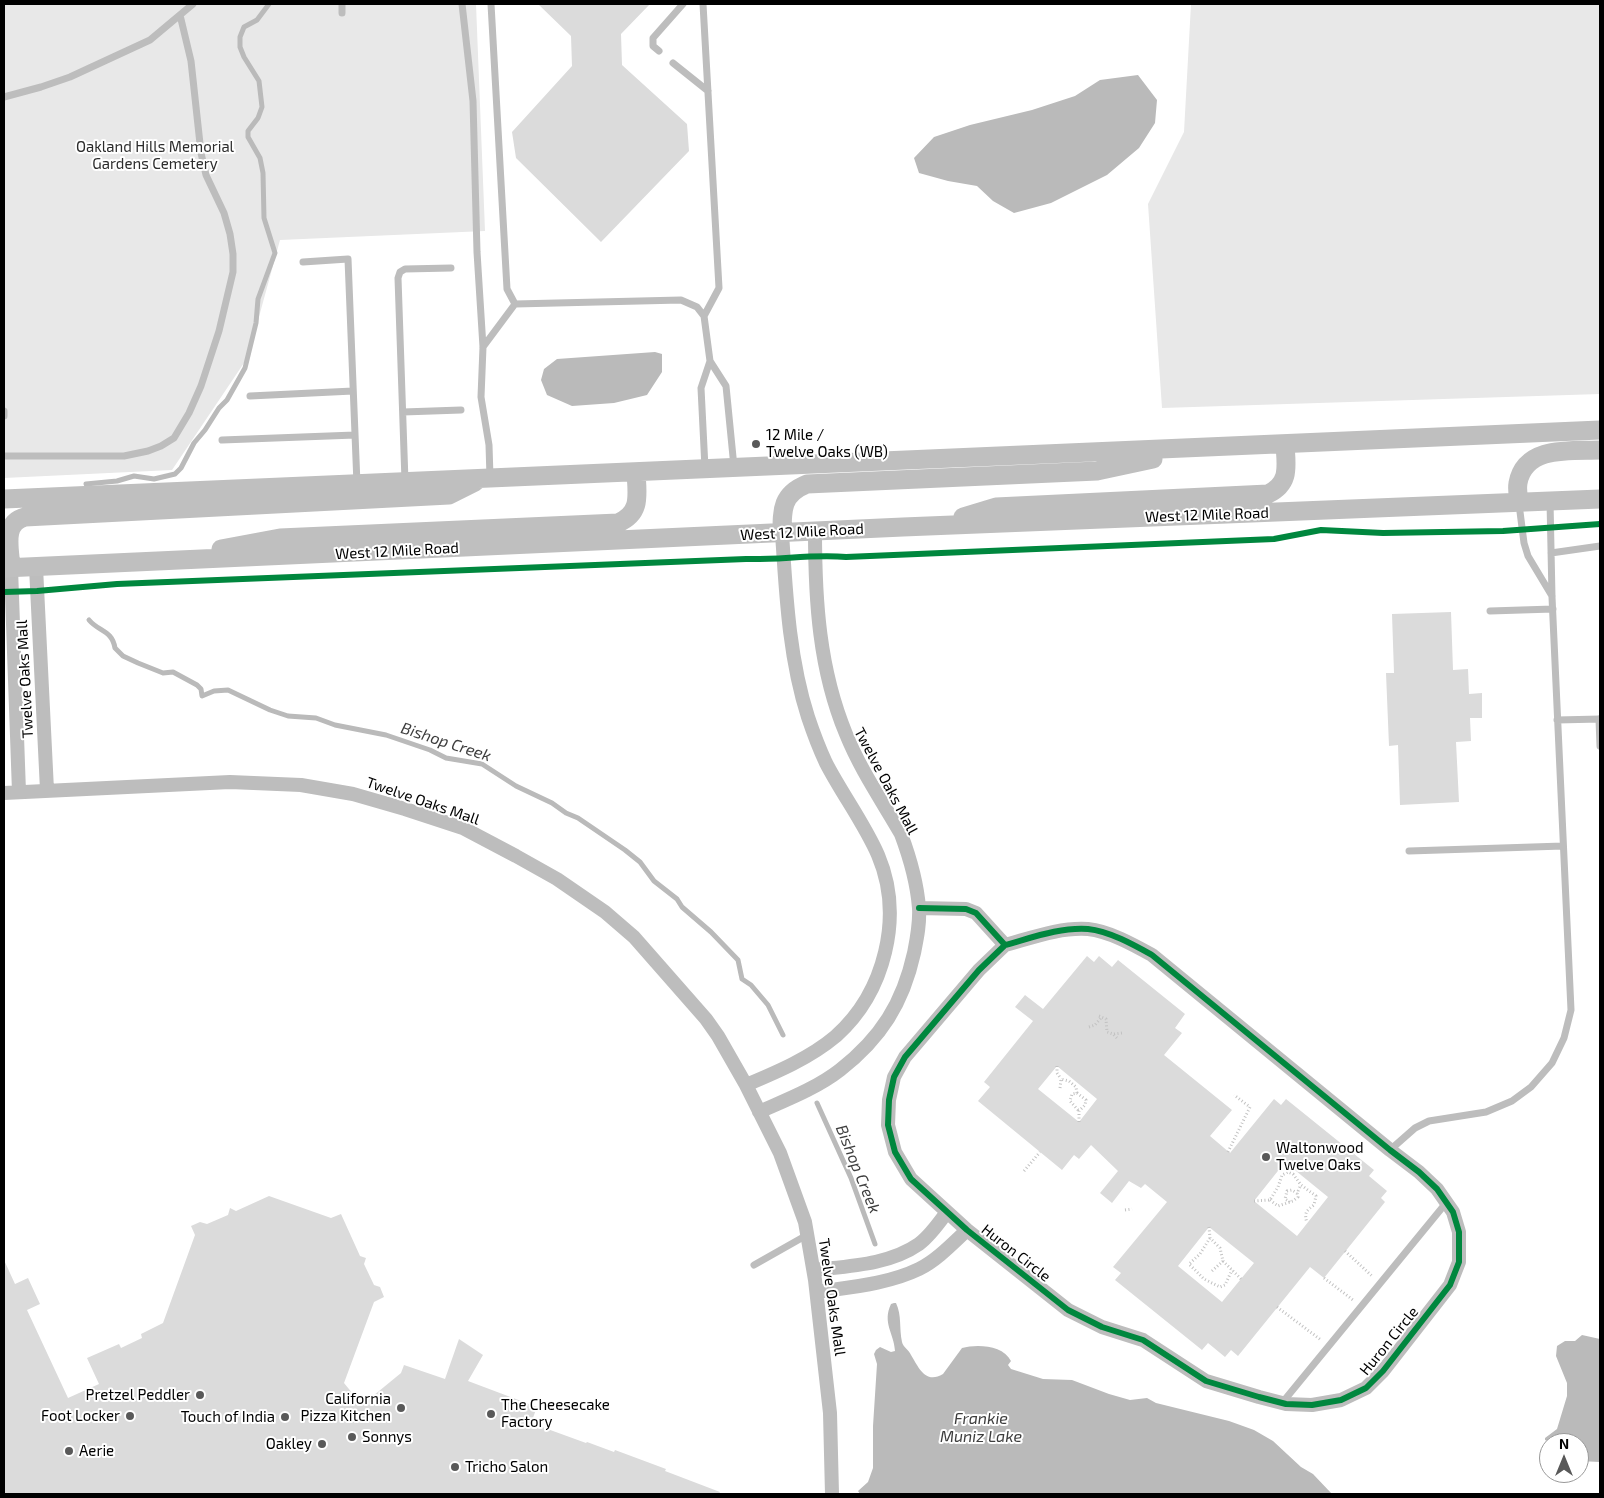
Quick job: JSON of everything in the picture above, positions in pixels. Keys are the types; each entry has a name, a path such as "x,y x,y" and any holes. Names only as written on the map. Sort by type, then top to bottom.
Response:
{"main road":[{"path":"4,499 1600,430"},
{"path":"935,526 996,508 1268,494 1275,491 1285,479 1287,472 1285,444"},
{"path":"782,533 782,514 787,498 792,492 807,484 1097,471 1206,447"},
{"path":"1519,502 1519,478 1523,470 1535,458 1553,452 1600,450"},
{"path":"151,562 280,538 618,523 631,515 635,509 637,502 636,472"},
{"path":"7,568 10,528 16,520 25,516 448,496 487,478"},
{"name":"West 12 Mile Road","path":"7,568 1600,498"}],"street":[{"name":"Twelve Oaks Mall","path":"759,1112 839,1071 874,1039 893,1013 909,978 919,928 919,908 911,862 901,834 855,753 846,734 829,686 823,658 818,608 816,531"},
{"path":"746,1085 818,1050 848,1024 867,997 881,968 888,936 890,910 882,867 871,842 825,761 802,695 794,658 782,533"},
{"name":"Twelve Oaks Mall","path":"36,567 47,790"},
{"name":"Twelve Oaks Mall","path":"7,568 19,792"},
{"name":"Twelve Oaks Mall","path":"4,793 230,782 293,784 353,794 463,828 564,884 605,912 634,937 706,1019 746,1085 780,1153 805,1222 814,1270 830,1413 832,1494"},
{"path":"919,908 966,909 976,913 1005,946"},
{"name":"Huron Circle","path":"1088,929 1126,940 1152,955 1390,1150 1438,1189 1453,1212 1459,1232 1459,1262 1450,1285 1383,1371 1366,1388 1341,1400 1312,1405 1281,1403 1206,1381 1143,1340 1102,1327 1068,1310 968,1230 911,1179 895,1152 888,1125 888,1100 894,1078 905,1057 979,970 1005,946 1057,931 1088,929"},
{"path":"814,1270 884,1260 904,1252 919,1244 947,1212"},
{"name":"Huron Circle","path":"817,1292 890,1280 919,1269 938,1256 968,1230"}],"lane":[{"path":"4,97 41,87 98,66 150,40 193,4"},
{"path":"342,4 342,13"},
{"path":"462,4 473,101 477,252 483,347 482,397 489,445 487,478"},
{"path":"491,4 507,289 515,304"},
{"path":"659,51 653,46 653,38 683,4"},
{"path":"703,4 719,288 704,316"},
{"path":"4,456 124,456 148,451 174,438 189,413 201,386 219,331 233,272 233,254 224,213 206,175 201,153 191,61 180,15"},
{"path":"673,63 708,91"},
{"path":"303,262 348,259 357,484"},
{"path":"406,482 398,278 400,272 404,269 451,268"},
{"path":"515,304 682,300 697,307 704,316 710,361 726,386 734,468"},
{"path":"483,347 515,304"},
{"path":"705,469 701,388 710,361"},
{"path":"250,396 353,391"},
{"path":"402,412 461,410"},
{"path":"4,411 4,416"},
{"path":"222,440 355,435"},
{"path":"1390,1150 1415,1128 1429,1121 1486,1112 1512,1101 1531,1087 1552,1063 1564,1038 1571,1010 1552,609 1550,500"},
{"path":"1519,502 1526,550 1552,597"},
{"path":"1551,553 1600,546"},
{"path":"1490,611 1552,609"},
{"path":"1558,720 1600,719 1600,746"},
{"path":"1410,851 1563,846"},
{"path":"1281,1403 1446,1203"},
{"path":"754,1265 807,1235"}],"path":[{"path":"1090,1027 1095,1025 1100,1017 1106,1019 1107,1032 1113,1034 1122,1033"},
{"path":"1113,1034 1118,1039"},
{"path":"1056,1066 1057,1073 1061,1079 1060,1088"},
{"path":"1061,1079 1069,1081 1076,1087 1077,1093 1086,1100 1085,1105 1079,1110"},
{"path":"1077,1093 1072,1094 1070,1102 1079,1110 1079,1122"},
{"path":"1228,1152 1250,1107 1234,1095"},
{"path":"1024,1171 1040,1152"},
{"path":"1270,1200 1284,1172 1293,1174 1301,1185 1316,1196 1314,1205 1306,1211 1307,1223"},
{"path":"1254,1201 1270,1200 1278,1206 1290,1203 1298,1197 1296,1193 1301,1185"},
{"path":"1290,1203 1286,1199 1287,1191 1292,1190 1296,1193"},
{"path":"1125,1210 1132,1209"},
{"path":"1209,1227 1210,1238 1200,1254 1189,1264 1204,1279 1220,1287 1225,1285 1232,1270"},
{"path":"1210,1238 1220,1248 1223,1261 1241,1279"},
{"path":"1345,1251 1380,1283"},
{"path":"1212,1271 1223,1261"},
{"path":"1324,1278 1361,1306"},
{"path":"1277,1307 1328,1346"}],"green space":[{"name":"Oakland Hills Memorial Gardens Cemetery","path":"4,4 476,4 485,231 280,240 248,357 172,470 4,478"},
{"path":"1191,4 1600,4 1600,394 1162,408 1148,204 1184,132"}],"water":[{"path":"1138,75 1157,100 1155,123 1139,148 1107,175 1051,203 1014,213 993,201 977,186 919,173 914,158 934,137 1075,96 1100,80"},
{"path":"655,352 662,354 662,372 647,395 614,403 572,406 547,395 541,380 544,369 557,359"},
{"name":"Frankie Muniz Lake","path":"896,1303 899,1313 903,1344 919,1369 927,1376 937,1377 943,1374 962,1348 982,1346 996,1349 1011,1361 1008,1365 1011,1369 1043,1379 1072,1380 1130,1400 1147,1398 1156,1403 1229,1421 1254,1430 1273,1441 1301,1467 1313,1474 1332,1494 860,1494 858,1491 868,1482 873,1468 873,1426 877,1364 874,1354 880,1347 891,1352 895,1351 888,1322 891,1304"},
{"path":"1582,1335 1600,1339 1600,1462 1589,1461 1589,1433 1552,1433 1557,1429 1567,1396 1567,1383 1556,1356 1557,1346 1565,1341 1575,1341"}],"building":[{"path":"538,4 650,4 621,34 622,65 687,124 689,151 601,242 516,158 512,132 572,66 571,36"},
{"path":"1451,612 1453,670 1468,669 1469,694 1482,693 1482,718 1470,718 1471,741 1456,742 1459,802 1400,805 1398,745 1389,746 1386,673 1394,673 1392,614"},
{"name":"Waltonwood Twelve Oaks","path":"1087,956 1094,962 1099,956 1112,967 1118,960 1185,1014 1175,1028 1182,1033 1164,1055 1232,1110 1210,1136 1230,1153 1274,1099 1281,1105 1286,1099 1374,1170 1369,1176 1387,1191 1381,1198 1385,1202 1324,1278 1310,1267 1238,1356 1231,1350 1225,1357 1208,1343 1202,1350 1115,1280 1121,1273 1113,1267 1167,1202 1145,1184 1141,1188 1129,1181 1112,1203 1100,1193 1118,1171 1091,1145 1079,1159 1074,1155 1062,1170 978,1101 990,1087 984,1082 1033,1021 1015,1007 1025,995 1043,1009","holes":["1057,1066 1097,1099 1079,1122 1038,1089","1285,1162 1328,1197 1297,1236 1254,1201","1209,1227 1254,1263 1222,1302 1178,1266"]},
{"path":"269,1196 331,1218 341,1214 360,1256 366,1258 364,1264 374,1285 380,1287 384,1297 374,1302 344,1383 362,1405 401,1373 404,1365 445,1379 459,1339 483,1355 468,1381 537,1407 531,1423 614,1452 615,1450 666,1469 665,1471 720,1492 719,1494 4,1494 4,1260 15,1284 28,1278 40,1304 27,1310 68,1398 99,1384 87,1358 119,1344 121,1348 142,1338 141,1334 163,1323 195,1235 191,1226 200,1222 207,1224 228,1215 230,1208 236,1211"}],"waterway":[{"path":"86,484 117,481 134,476 154,479 175,474 181,468 194,443 227,400 245,368 256,323 258,299 275,253 264,218 263,173 260,158 248,137 248,131 258,118 262,107 259,81 244,57 240,47 240,37 244,27 257,20 269,4"},
{"name":"Bishop Creek","path":"89,620 108,634 115,648 123,656 163,673 173,672 197,685 201,689 202,696 214,691 228,690 270,710 288,716 316,718 335,725 386,735 430,750 446,758 482,764 516,786 578,818 640,862 654,881 677,899 682,907 711,932 738,960 742,979 751,985 768,1005 783,1035"},
{"name":"Bishop Creek","path":"817,1103 851,1178 875,1244"}],"cycle path":[{"path":"4,592 117,584 1274,539 1321,530 1383,533 1503,531 1600,524"},
{"path":"919,908 966,909 976,913 1005,945 1056,931 1088,929 1113,935 1145,951 1419,1172 1437,1189 1453,1212 1459,1232 1459,1262 1450,1285 1383,1371 1366,1388 1341,1400 1312,1405 1286,1404 1206,1381 1143,1340 1102,1327 1068,1310 967,1230 911,1179 895,1152 888,1125 889,1100 894,1077 905,1057 979,970 1005,945"}],"place":[{"name":"12 Mile / Twelve Oaks (WB)","path":"756,444"},
{"name":"Waltonwood Twelve Oaks","path":"1266,1157"},
{"name":"Pretzel Peddler","path":"200,1395"},
{"name":"California Pizza Kitchen","path":"401,1408"},
{"name":"The Cheesecake Factory","path":"491,1414"},
{"name":"Foot Locker","path":"130,1416"},
{"name":"Touch of India","path":"285,1417"},
{"name":"Sonnys","path":"352,1437"},
{"name":"Oakley","path":"322,1444"},
{"name":"Aerie","path":"69,1451"},
{"name":"Tricho Salon","path":"455,1467"}]}
